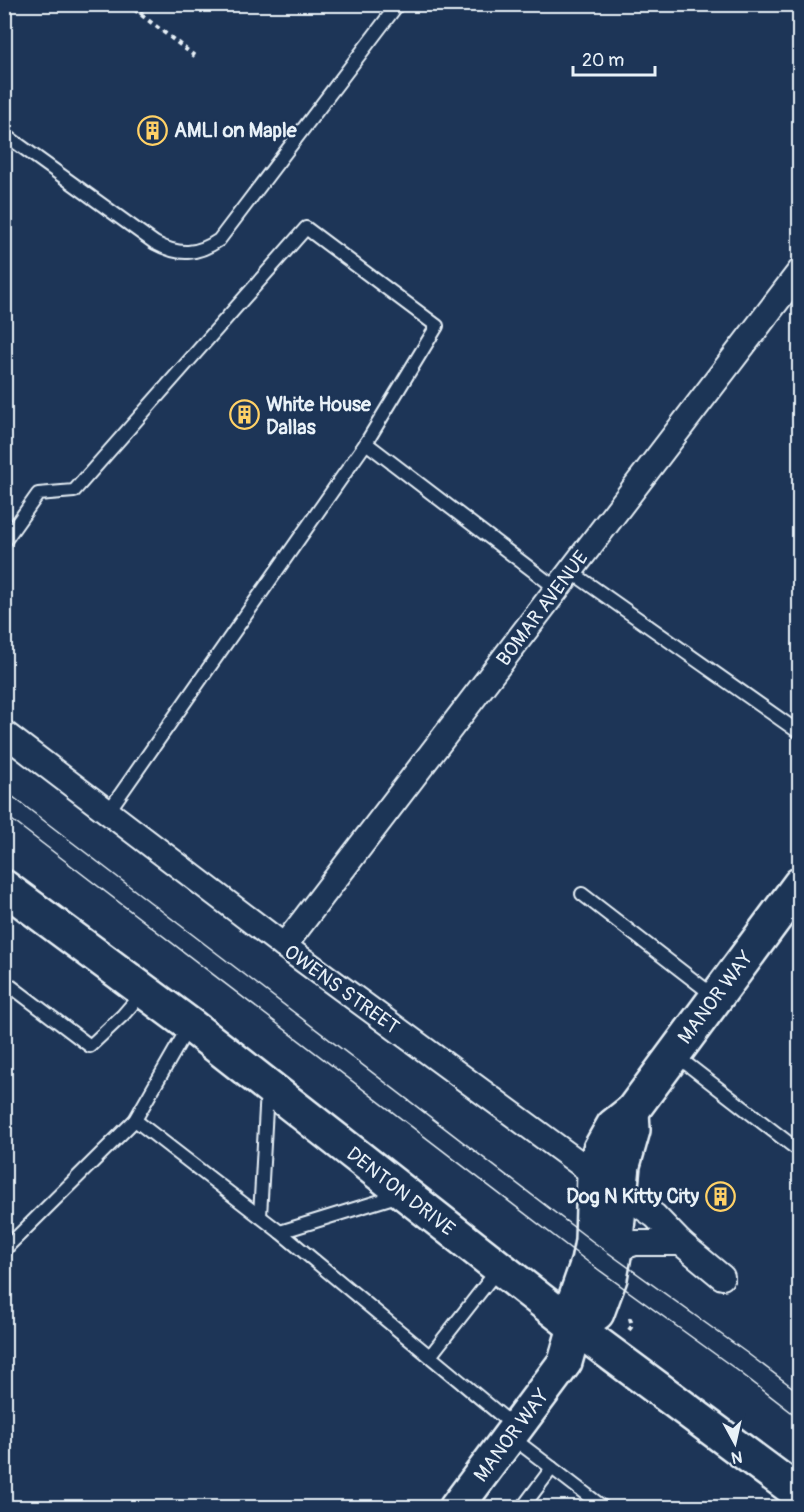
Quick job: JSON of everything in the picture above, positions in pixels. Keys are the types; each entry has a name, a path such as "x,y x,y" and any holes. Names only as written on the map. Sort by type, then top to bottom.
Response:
{"main road":[{"name":"MANOR WAY","path":"458,1507 565,1362 575,1328 574,1302 588,1262 607,1183 623,1165 633,1130 632,1111 800,884"},
{"name":"DENTON DRIVE","path":"4,886 190,1025 575,1328 800,1494"},
{"name":"MANOR WAY","path":"575,1328 597,1313 610,1278 615,1250 607,1183"}],"street":[{"name":"BOMAR AVENUE","path":"284,946 800,271"},
{"name":"OWENS STREET","path":"4,733 284,946 655,1216 681,1243 722,1277"},
{"path":"615,1250 635,1243 681,1243"}],"lane":[{"path":"4,134 155,243 168,250 181,253 207,248 219,240 398,4"},
{"path":"4,542 38,494 74,490 306,228 437,326 366,443 108,812"},
{"path":"366,443 564,580 800,733"},
{"path":"582,894 715,997"},
{"path":"4,981 90,1046 123,1015 144,991"},
{"path":"4,1252 135,1120 190,1025"},
{"path":"673,1053 794,1147"},
{"path":"260,1216 267,1086"},
{"path":"135,1120 260,1216 430,1356 552,1468 604,1508"},
{"path":"280,1232 404,1194"},
{"path":"430,1356 500,1267"},
{"path":"522,1508 552,1468"}],"path":[{"path":"127,4 196,57"},
{"path":"140,15 148,4"},
{"path":"627,1333 632,1326 628,1308"}],"tram line":[{"path":"4,790 592,1241 800,1393"},
{"path":"4,814 588,1262 737,1370 800,1419"}],"place":[{"name":"AMLI on Maple","path":"153,130"},
{"name":"White House Dallas","path":"245,415"},
{"name":"Dog N Kitty City","path":"720,1196"}]}
